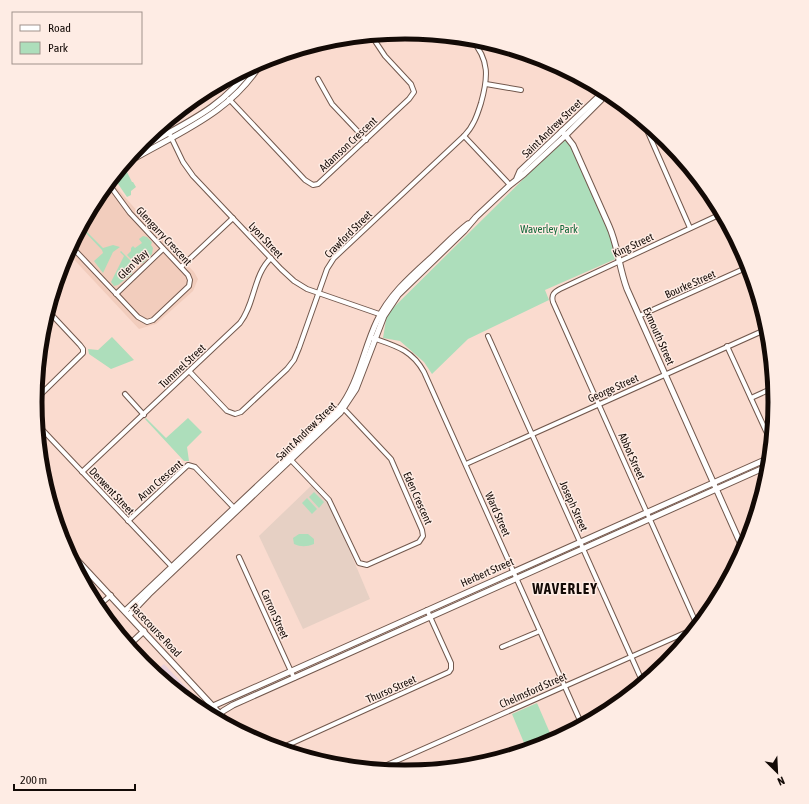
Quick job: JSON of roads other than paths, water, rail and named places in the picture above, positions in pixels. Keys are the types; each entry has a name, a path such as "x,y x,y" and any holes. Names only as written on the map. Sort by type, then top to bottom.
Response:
{"street":[{"name":"Adamson Crescent","path":"228,98 305,180 313,185 321,182 409,99 414,92 411,84 385,56 375,41"},
{"name":"Crawford Street","path":"190,372 226,411 232,414 238,414 287,369 294,360 327,269 334,258 471,128 476,119 486,84 484,61 476,46"},
{"path":"147,146 204,120 251,79 256,71"},
{"path":"228,98 245,76"},
{"path":"318,79 332,104 366,140"},
{"path":"486,84 521,90"},
{"name":"Saint Andrew Street","path":"127,613 290,458 336,418 356,389 372,338 382,315 398,295 464,232 476,217 515,179 524,174 600,96"},
{"name":"Exmouth Street","path":"564,133 573,145 611,230 624,280 740,541"},
{"path":"648,133 690,228"},
{"path":"139,155 170,136"},
{"name":"Lyon Street","path":"170,136 183,162 190,172 294,281 307,289 382,315"},
{"path":"464,136 510,185"},
{"name":"Glengarry Crescent","path":"75,250 138,318 144,321 150,322 189,286 189,277 130,213 112,188"},
{"name":"King Street","path":"552,294 716,216"},
{"path":"181,267 233,218"},
{"name":"Glen Way","path":"116,294 163,248"},
{"name":"Tummel Street","path":"82,472 190,372 243,320 248,311 262,268 271,258"},
{"name":"Bourke Street","path":"639,316 742,270"},
{"name":"Abbot Street","path":"552,294 553,302 694,620"},
{"path":"42,393 83,354 80,345 52,316"},
{"name":"George Street","path":"466,464 761,332"},
{"name":"Joseph Street","path":"488,336 641,678"},
{"name":"Ward Street","path":"372,338 402,348 421,366 580,720"},
{"path":"727,346 766,433"},
{"path":"751,398 768,390"},
{"path":"125,394 144,415"},
{"name":"Eden Crescent","path":"290,458 329,500 359,563 367,565 419,542 423,536 422,530 391,460 342,408"},
{"name":"Derwent Street","path":"43,430 173,568"},
{"name":"Herbert Street","path":"213,706 763,461"},
{"name":"Arun Crescent","path":"128,521 188,465 195,466 235,510"},
{"name":"Herbert Street","path":"220,714 233,705 762,469"},
{"name":"Carron Street","path":"239,556 294,678"},
{"name":"Racecourse Road","path":"78,561 220,714"},
{"path":"102,603 111,596"},
{"name":"Thurso Street","path":"287,745 449,672 451,669 451,663 427,610"},
{"path":"133,642 144,631"},
{"path":"502,647 540,631"},
{"name":"Chelmsford Street","path":"389,764 684,633"},
{"path":"358,641 361,648"}],"district":[{"name":"WAVERLEY","path":"565,588"}],"park label":[{"name":"Waverley Park","path":"549,229"}]}
